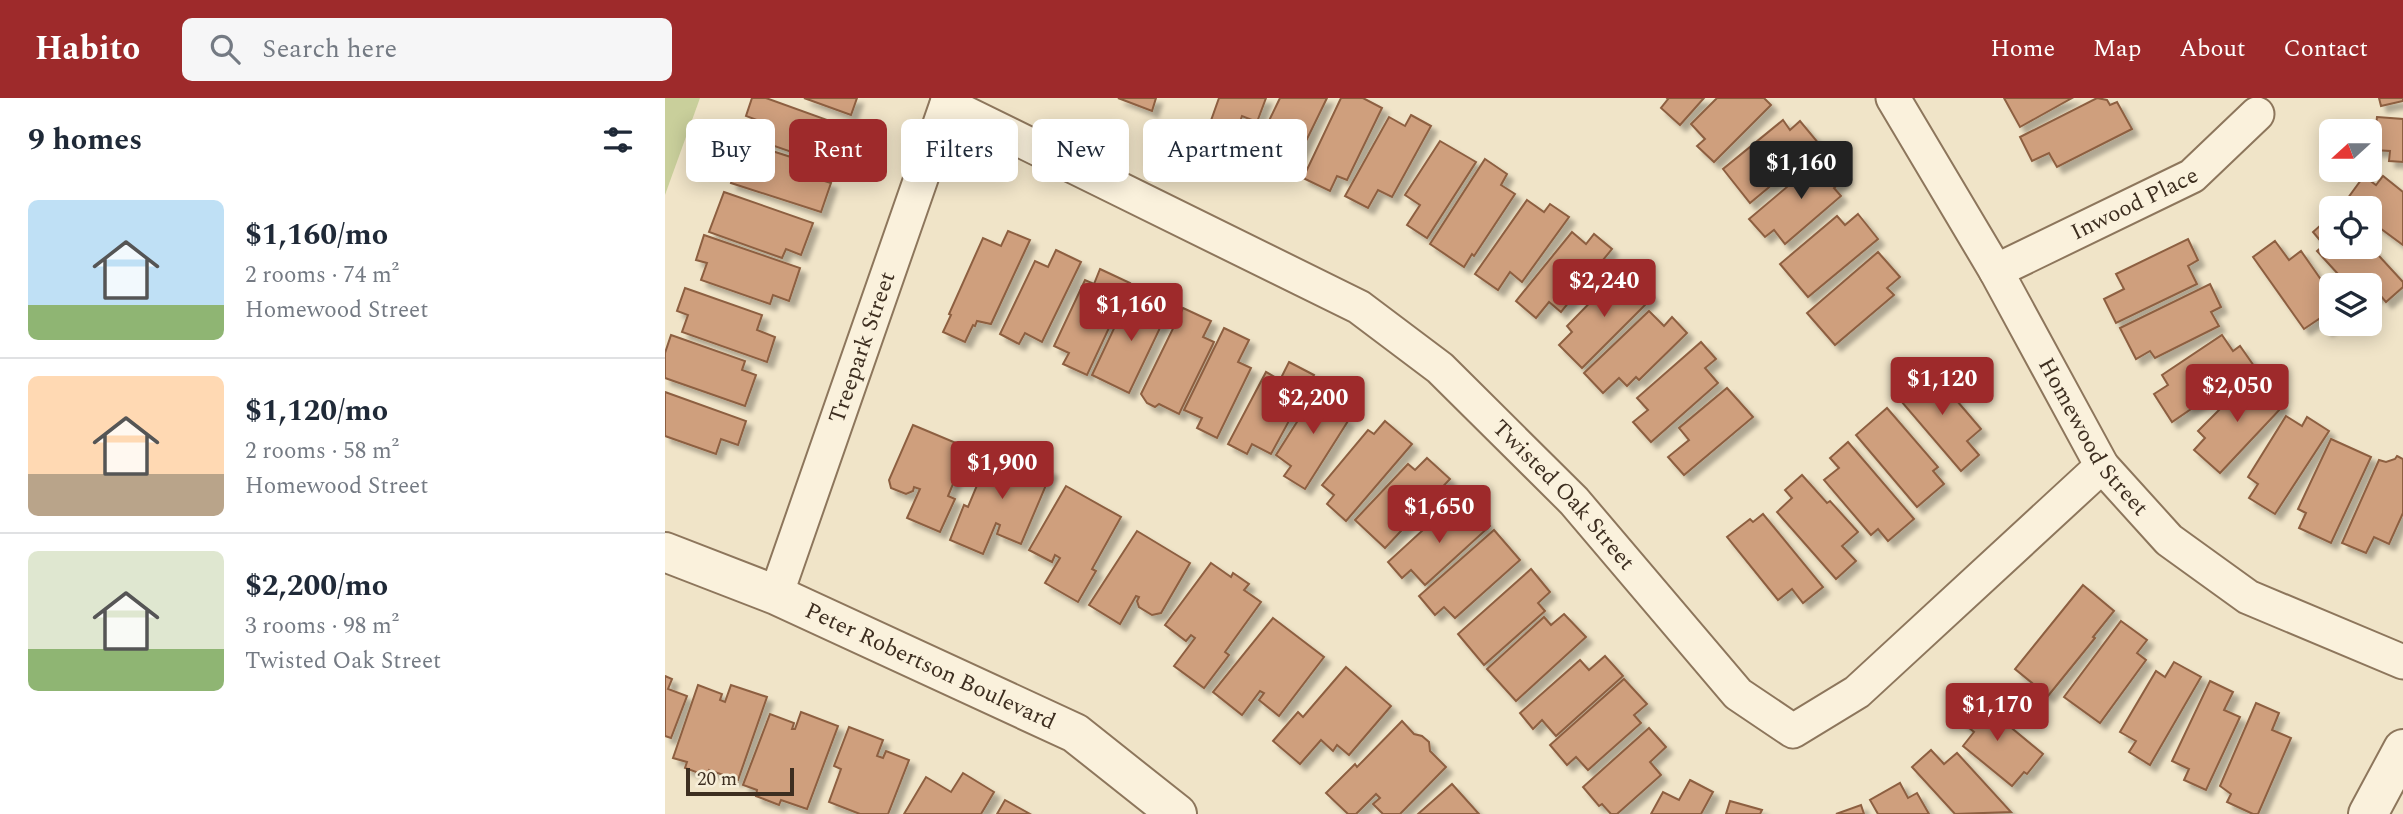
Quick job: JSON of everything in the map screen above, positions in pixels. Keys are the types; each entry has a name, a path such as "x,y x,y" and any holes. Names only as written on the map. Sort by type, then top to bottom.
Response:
{"street":[{"name":"Homewood Street","path":"1893,98 1996,271 2102,466 2169,540 2248,597 2403,662"},
{"name":"Twisted Oak Street","path":"948,101 1359,307 1440,368 1574,501 1738,694 1793,731 1857,692 2102,466"},
{"name":"Treepark Street","path":"776,594 948,101"},
{"name":"Inwood Place","path":"1996,271 2192,176 2257,114"},
{"name":"Peter Robertson Boulevard","path":"665,552 776,594 1075,733 1177,814"},
{"path":"2368,814 2403,749"}],"green space":[{"path":"665,98 700,98 692,119 686,119 686,137 665,195"}],"building":[{"path":"752,98 766,98 824,119 789,119 789,151 775,146 775,119 754,119 746,116"},
{"path":"804,98 857,98 851,115"},
{"path":"1118,98 1156,98 1152,111"},
{"path":"1219,98 1266,98 1258,119 1242,116 1241,119 1212,119"},
{"path":"1280,98 1327,98 1307,139 1307,119 1270,119"},
{"path":"1341,98 1363,98 1382,108 1347,180 1337,176 1330,191 1307,180 1307,170"},
{"path":"1667,98 1704,98 1680,125 1661,108"},
{"path":"1717,98 1764,98 1771,105 1714,162 1697,146 1705,139 1691,124"},
{"path":"2004,98 2072,98 2020,127"},
{"path":"2097,98 2107,100 2110,105 2117,102 2132,129 2057,167 2049,153 2032,161 2020,137"},
{"path":"2379,98 2403,98 2403,101 2381,106"},
{"path":"1411,115 1431,126 1392,197 1378,190 1368,208 1345,196 1389,117 1405,126"},
{"path":"2377,117 2403,119 2403,162 2389,161 2390,151 2382,151 2382,119"},
{"path":"1783,120 1790,130 1800,121 1820,145 1750,203 1723,169"},
{"path":"1440,141 1476,162 1427,238 1407,225 1420,205 1405,195"},
{"path":"775,152 789,156 789,182 831,183 821,212 731,183 775,182"},
{"path":"1826,154 1846,178 1834,188 1841,196 1785,244 1774,230 1765,237 1749,219"},
{"path":"1485,159 1507,174 1501,185 1515,194 1464,267 1430,244"},
{"path":"2383,176 2403,192 2403,245 2382,230 2382,196 2349,196 2360,182 2372,182 2376,185 2382,182"},
{"path":"724,192 813,223 801,255 786,249 782,258 709,232"},
{"path":"1527,200 1544,212 1550,204 1569,217 1522,282 1510,272 1498,290 1475,274"},
{"path":"1858,214 1878,239 1808,297 1780,264 1837,216 1845,225"},
{"path":"2319,227 2319,239 2313,232"},
{"path":"1008,231 1030,240 991,324 977,321 965,342 943,332 983,238 1001,246"},
{"path":"1572,232 1586,244 1594,234 1612,249 1561,312 1549,302 1536,318 1516,301"},
{"path":"704,235 800,268 789,301 773,295 770,304 701,280 707,263 696,260"},
{"path":"2188,239 2198,260 2188,266 2197,284 2116,323 2104,299 2124,289 2116,274"},
{"path":"2275,241 2289,260 2301,251 2319,277 2319,319 2304,329 2253,257"},
{"path":"1056,250 1081,262 1042,342 1025,333 1019,344 1000,334 1035,261 1048,267"},
{"path":"1878,252 1900,277 1887,288 1894,295 1835,345 1807,313"},
{"path":"2324,259 2382,259 2403,282 2403,287 2386,302 2382,297 2382,273 2337,273"},
{"path":"1100,269 1130,283 1087,375 1063,364 1069,353 1054,346 1085,280 1094,284"},
{"path":"1616,276 1629,288 1636,281 1653,297 1582,368 1559,345 1572,332 1567,326"},
{"path":"2210,284 2221,307 2211,312 2219,326 2155,358 2150,351 2136,359 2120,328"},
{"path":"685,288 762,315 757,330 775,337 767,362 682,332 688,315 677,311"},
{"path":"1141,293 1170,307 1129,393 1092,375 1126,303 1134,307"},
{"path":"1183,308 1211,321 1203,337 1214,342 1179,414 1159,404 1155,407 1147,403 1141,394"},
{"path":"1649,311 1664,326 1672,317 1687,333 1639,380 1636,377 1627,386 1619,378 1603,393 1584,373"},
{"path":"1224,328 1249,340 1238,362 1251,368 1217,438 1197,428 1202,418 1184,410"},
{"path":"671,335 745,361 742,370 756,375 745,406 665,378 665,353"},
{"path":"2222,335 2233,351 2240,346 2254,366 2172,422 2154,394 2168,385 2162,375"},
{"path":"1701,342 1716,359 1705,368 1718,383 1651,442 1633,422 1648,410 1637,398"},
{"path":"1289,362 1314,375 1271,454 1252,444 1247,454 1228,444 1266,372 1280,380"},
{"path":"1928,367 1981,429 1967,441 1979,455 1961,471 1901,401 1909,391 1905,387"},
{"path":"2252,377 2283,406 2220,473 2194,450 2205,438 2198,431"},
{"path":"1323,381 1345,395 1334,412 1348,421 1305,489 1284,476 1291,466 1276,455"},
{"path":"1727,388 1753,417 1684,475 1668,457 1689,440 1679,428"},
{"path":"665,392 746,421 738,445 721,439 716,454 665,436"},
{"path":"1887,408 1938,467 1933,471 1944,484 1917,507 1856,435"},
{"path":"2286,416 2302,426 2307,417 2329,431 2275,514 2249,498 2258,484 2248,477"},
{"path":"1385,421 1412,444 1346,521 1327,504 1334,495 1322,485 1368,430 1374,434"},
{"path":"913,425 968,448 948,496 955,499 940,532 907,518 920,489 914,487 913,491 906,494 891,488 889,480"},
{"path":"2331,439 2371,457 2331,543 2299,528 2306,513 2298,509"},
{"path":"1848,442 1914,519 1888,541 1878,529 1871,535 1824,480 1839,468 1830,458"},
{"path":"993,447 1029,457 1031,463 1052,471 1021,544 997,534 1000,525 996,523 983,554 950,540 964,505 968,507"},
{"path":"2397,456 2403,459 2403,513 2389,544 2374,537 2366,553 2342,543 2379,460 2386,462"},
{"path":"1427,458 1450,479 1385,548 1355,520 1408,464 1415,470"},
{"path":"1802,475 1858,532 1842,546 1856,561 1836,579 1777,512 1792,498 1785,490"},
{"path":"1066,486 1121,517 1092,569 1096,571 1078,602 1045,583 1060,558 1055,555 1052,562 1029,550"},
{"path":"1472,506 1490,526 1425,585 1411,570 1402,578 1388,562 1447,508 1457,520"},
{"path":"1763,514 1823,587 1803,603 1792,589 1778,600 1727,537 1750,519 1753,522"},
{"path":"1494,530 1520,560 1455,618 1444,607 1435,615 1419,596"},
{"path":"1137,531 1190,563 1161,613 1152,615 1139,607 1139,597 1136,596 1120,624 1089,605"},
{"path":"1211,563 1231,577 1233,573 1249,584 1244,590 1261,602 1225,652 1229,655 1204,688 1174,666 1195,638 1191,635 1186,641 1165,625"},
{"path":"1531,569 1550,592 1538,603 1545,611 1484,665 1458,634"},
{"path":"2083,585 2114,611 2048,696 2015,669"},
{"path":"1564,614 1586,637 1516,701 1487,669 1544,617 1551,625"},
{"path":"1273,618 1324,657 1279,716 1259,700 1264,693 1260,691 1242,715 1213,692"},
{"path":"2121,621 2147,640 2137,653 2146,660 2100,723 2064,697"},
{"path":"1605,656 1623,676 1556,736 1542,720 1533,729 1520,713 1580,660 1589,670"},
{"path":"2174,662 2201,677 2150,765 2129,752 2136,741 2120,732 2156,671 2165,677"},
{"path":"1346,667 1391,706 1349,755 1337,745 1333,751 1321,740 1300,764 1273,741 1298,712 1303,717"},
{"path":"665,676 672,679 668,689 687,696 671,738 665,736"},
{"path":"1624,679 1647,704 1634,715 1641,723 1588,770 1576,757 1567,765 1550,745"},
{"path":"2210,681 2233,692 2224,710 2240,717 2206,790 2184,780 2189,769 2172,761"},
{"path":"698,685 722,694 720,700 725,702 731,685 767,697 738,780 709,770 707,776 685,768 687,762 673,758"},
{"path":"1973,696 2043,754 2027,774 2024,772 2012,786 1963,746 1974,732 1956,717"},
{"path":"2256,703 2279,713 2272,730 2291,738 2258,814 2253,814 2227,802 2231,794 2220,786"},
{"path":"801,712 838,726 807,809 781,800 779,805 756,796 757,790 743,785 770,714 794,723 792,729 795,729"},
{"path":"1402,721 1414,734 1429,742 1430,751 1446,767 1400,814 1383,814 1373,804 1380,798 1376,794 1356,814 1348,814 1326,793 1355,764 1357,767"},
{"path":"849,727 883,740 877,756 883,758 886,751 909,760 888,814 860,814 829,802 841,769 834,766"},
{"path":"1649,728 1666,747 1650,762 1661,775 1617,814 1611,814 1602,804 1599,806 1583,787"},
{"path":"1931,750 1944,764 1957,753 2011,812 1955,814 1912,767"},
{"path":"963,773 994,792 981,814 904,814 926,777 951,792"},
{"path":"1690,780 1713,792 1701,814 1651,814 1663,792 1679,800"},
{"path":"1900,783 1908,798 1917,793 1929,814 1878,814 1870,800"},
{"path":"1452,784 1479,814 1418,814"},
{"path":"1005,800 1030,814 997,814"},
{"path":"1730,801 1762,810 1760,814 1726,814"},
{"path":"1861,805 1864,814 1836,814"}]}
